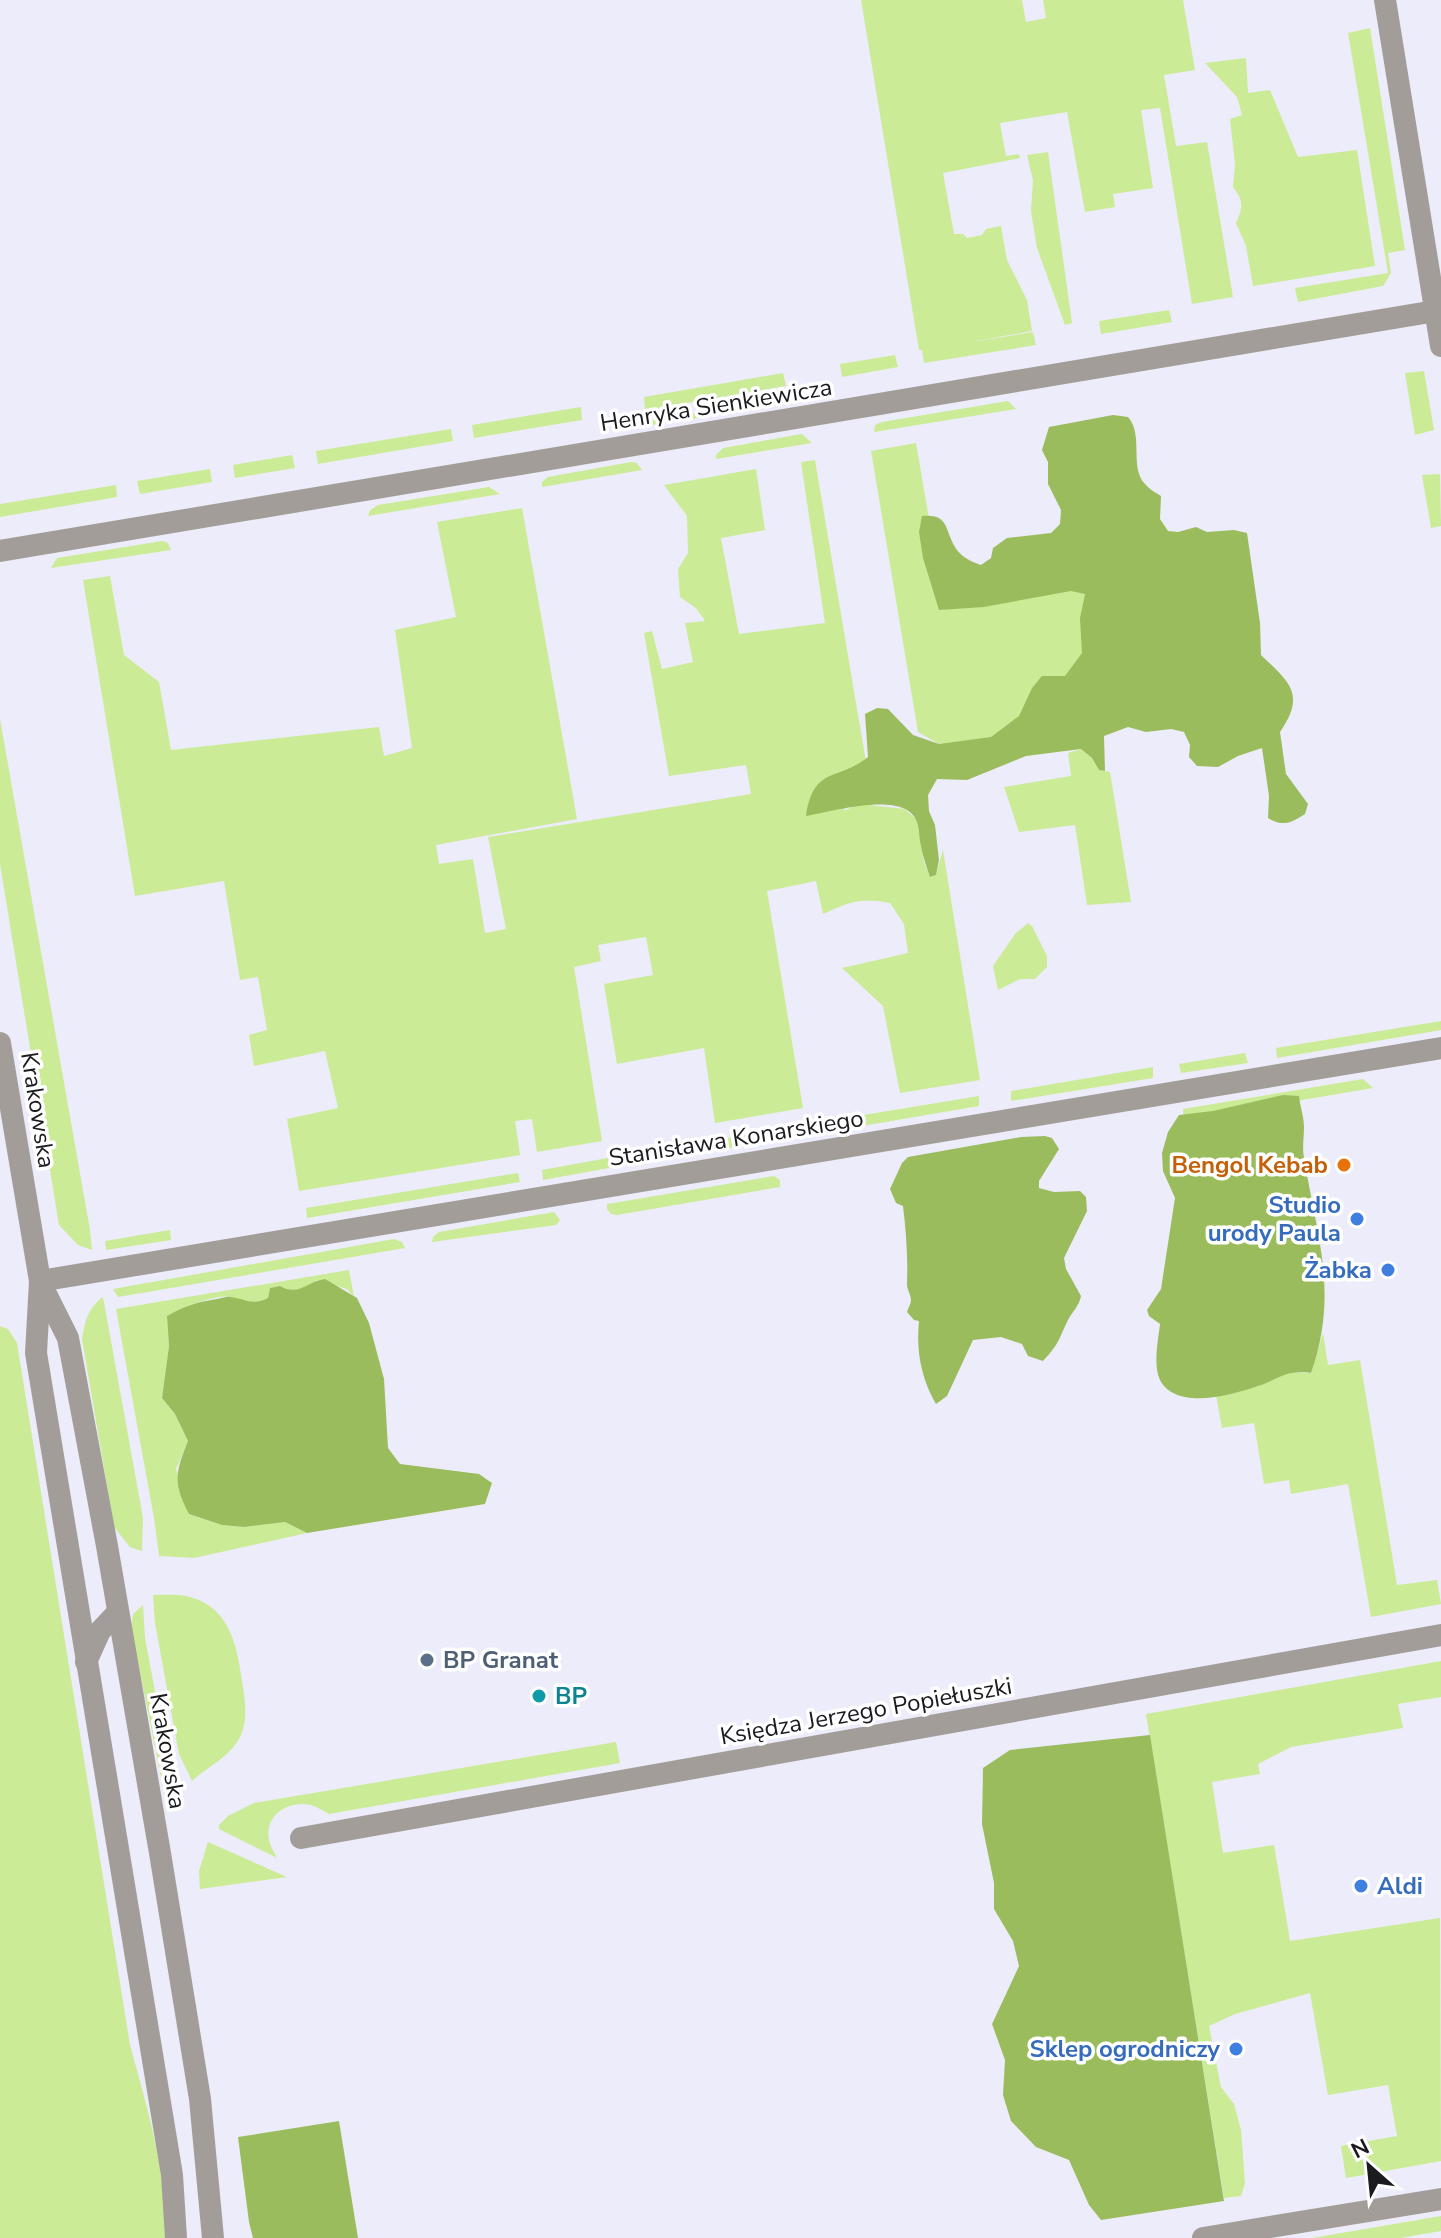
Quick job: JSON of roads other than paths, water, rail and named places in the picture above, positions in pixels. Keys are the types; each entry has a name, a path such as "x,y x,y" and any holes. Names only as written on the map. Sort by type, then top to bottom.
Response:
{"street":[{"path":"1385,0 1438,311 1441,346"},
{"name":"Henryka Sienkiewicza","path":"0,551 1438,311"},
{"name":"Krakowska","path":"0,1043 40,1281 36,1353 172,2175 176,2238"},
{"name":"Stanisława Konarskiego","path":"40,1281 1441,1048"},
{"name":"Krakowska","path":"40,1281 68,1338 107,1546 200,2099 213,2238"},
{"path":"85,1663 100,1631 117,1613"},
{"name":"Księdza Jerzego Popiełuszki","path":"301,1838 1441,1635"},
{"path":"1203,2238 1441,2199"}],"place":[{"name":"Bengol Kebab","path":"1344,1165"},
{"name":"Studio urody Paula","path":"1357,1219"},
{"name":"Żabka","path":"1388,1270"},
{"name":"BP Granat","path":"427,1660"},
{"name":"BP","path":"539,1696"},
{"name":"Aldi","path":"1361,1886"},
{"name":"Sklep ogrodniczy","path":"1236,2049"}]}
